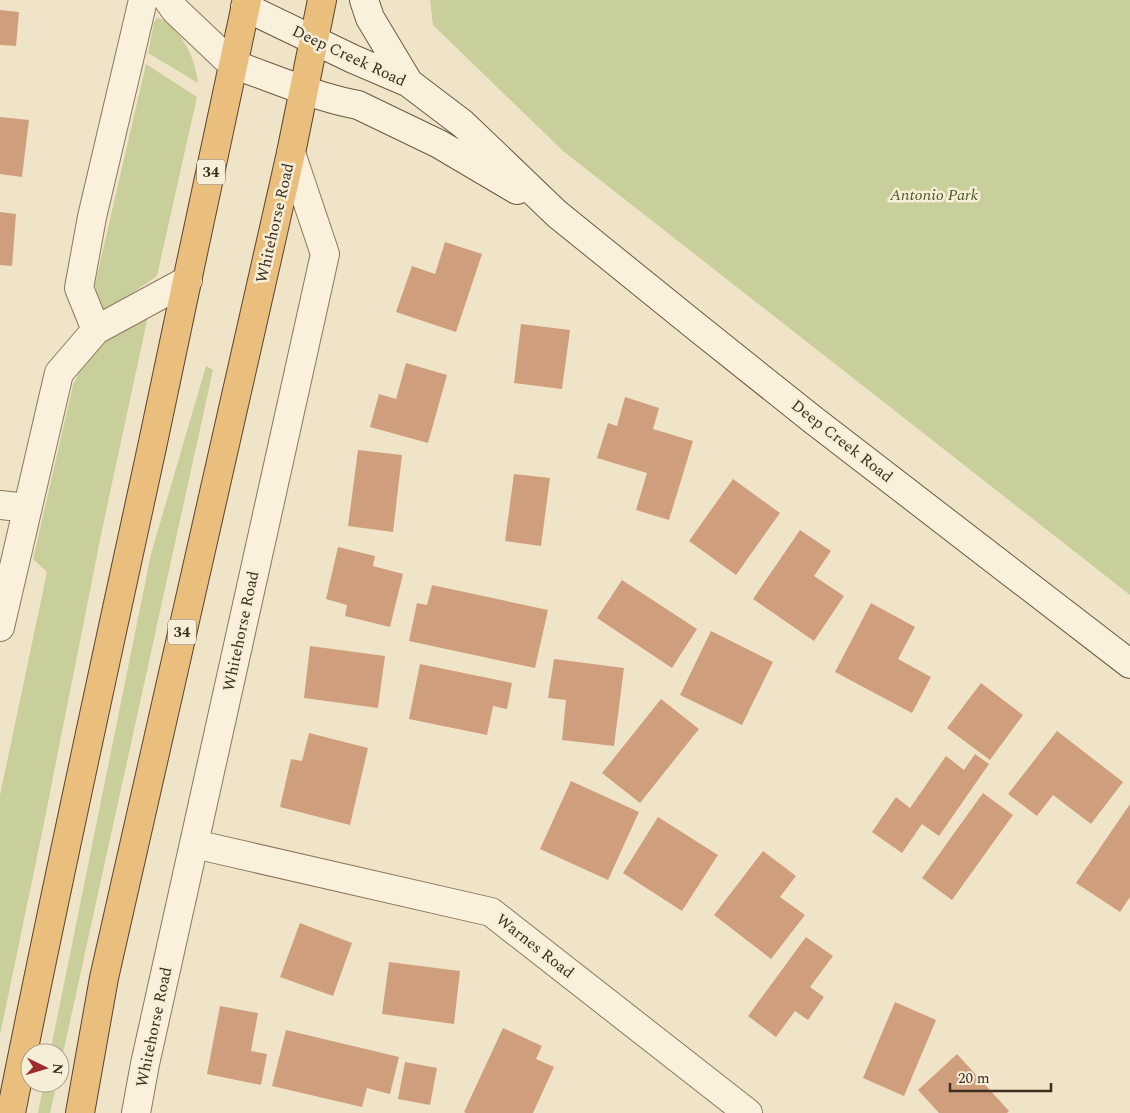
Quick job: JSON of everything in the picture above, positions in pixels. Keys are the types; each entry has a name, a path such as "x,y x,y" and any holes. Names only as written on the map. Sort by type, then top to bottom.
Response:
{"highway":[{"name":"Whitehorse Road","path":"80,1113 104,978 290,153 302,88 322,0"},
{"name":"34","path":"11,1113 39,969 246,4"}],"street":[{"path":"96,330 79,288 92,217 143,0"},
{"path":"168,0 232,64"},
{"path":"364,0 370,18 409,83"},
{"name":"Deep Creek Road","path":"246,4 353,59 409,83 463,124 557,214 812,419 1130,664"},
{"name":"Deep Creek Road","path":"232,64 358,105 439,144 557,214"},
{"name":"Whitehorse Road","path":"136,1113 144,1064 325,254 290,153"},
{"path":"0,627 26,508 59,373 96,330 188,280"},
{"path":"0,505 26,508"},
{"name":"Warnes Road","path":"194,844 491,912 748,1113"}],"green space":[{"name":"Antonio Park","path":"430,0 1130,0 1130,595 563,151 433,25"},
{"path":"157,18 167,23 186,45 195,66 198,83 148,53 154,22"},
{"path":"146,64 197,97 157,276 103,313 97,297 95,284"},
{"path":"148,316 102,530 0,1035 0,795 47,572 33,559 73,385 81,368 92,350"},
{"path":"206,366 213,370 65,1043 52,1043 151,554"},
{"path":"42,1093 55,1093 50,1113 38,1113"}],"building":[{"path":"0,10 19,12 16,46 0,45"},
{"path":"0,117 29,120 22,177 0,174"},
{"path":"0,212 16,214 12,266 0,265"},
{"path":"445,242 482,254 456,332 396,312 412,266 435,274"},
{"path":"521,324 570,330 562,389 514,383"},
{"path":"406,363 447,375 428,443 370,427 379,394 396,399"},
{"path":"625,397 659,408 653,429 693,441 669,520 636,510 647,473 597,458 608,423 617,426"},
{"path":"358,450 402,455 393,532 348,526"},
{"path":"514,474 550,478 541,546 505,541"},
{"path":"733,479 780,513 736,575 689,541"},
{"path":"800,530 831,551 814,576 844,596 814,641 753,599"},
{"path":"338,547 375,556 373,566 403,574 390,627 345,616 347,605 326,599"},
{"path":"622,580 697,629 672,668 597,618"},
{"path":"432,585 548,610 535,668 409,641 417,603 427,605"},
{"path":"871,603 915,627 898,659 931,677 912,713 835,672"},
{"path":"711,631 773,662 742,725 680,695"},
{"path":"310,646 385,656 378,708 304,698"},
{"path":"554,659 624,668 614,746 562,740 566,700 548,698"},
{"path":"420,664 512,683 507,709 493,706 487,735 409,719"},
{"path":"981,683 1023,715 990,760 947,728"},
{"path":"661,699 699,729 640,803 602,773"},
{"path":"1057,731 1123,782 1091,824 1053,795 1037,816 1008,794"},
{"path":"309,733 368,748 350,825 280,807 291,759 302,761"},
{"path":"975,754 989,764 939,836 922,824 902,853 872,832 896,797 910,808 946,756 964,770"},
{"path":"571,781 639,812 608,880 540,849"},
{"path":"983,793 1013,815 952,900 922,878"},
{"path":"1130,804 1130,897 1120,912 1076,883"},
{"path":"658,817 718,855 682,911 623,873"},
{"path":"763,851 796,876 780,897 805,915 771,959 714,915"},
{"path":"300,923 352,943 333,996 280,977"},
{"path":"806,937 833,956 810,987 824,997 808,1020 795,1011 776,1037 748,1016"},
{"path":"389,962 460,971 454,1024 382,1014"},
{"path":"895,1002 936,1020 904,1096 863,1078"},
{"path":"220,1006 258,1013 251,1051 267,1054 261,1085 207,1074"},
{"path":"503,1028 542,1046 536,1059 554,1067 533,1113 466,1113 464,1112"},
{"path":"286,1030 399,1057 390,1094 367,1088 362,1107 272,1086"},
{"path":"957,1054 1009,1111 1007,1113 939,1113 918,1090"},
{"path":"405,1062 437,1068 430,1105 398,1099"}]}
